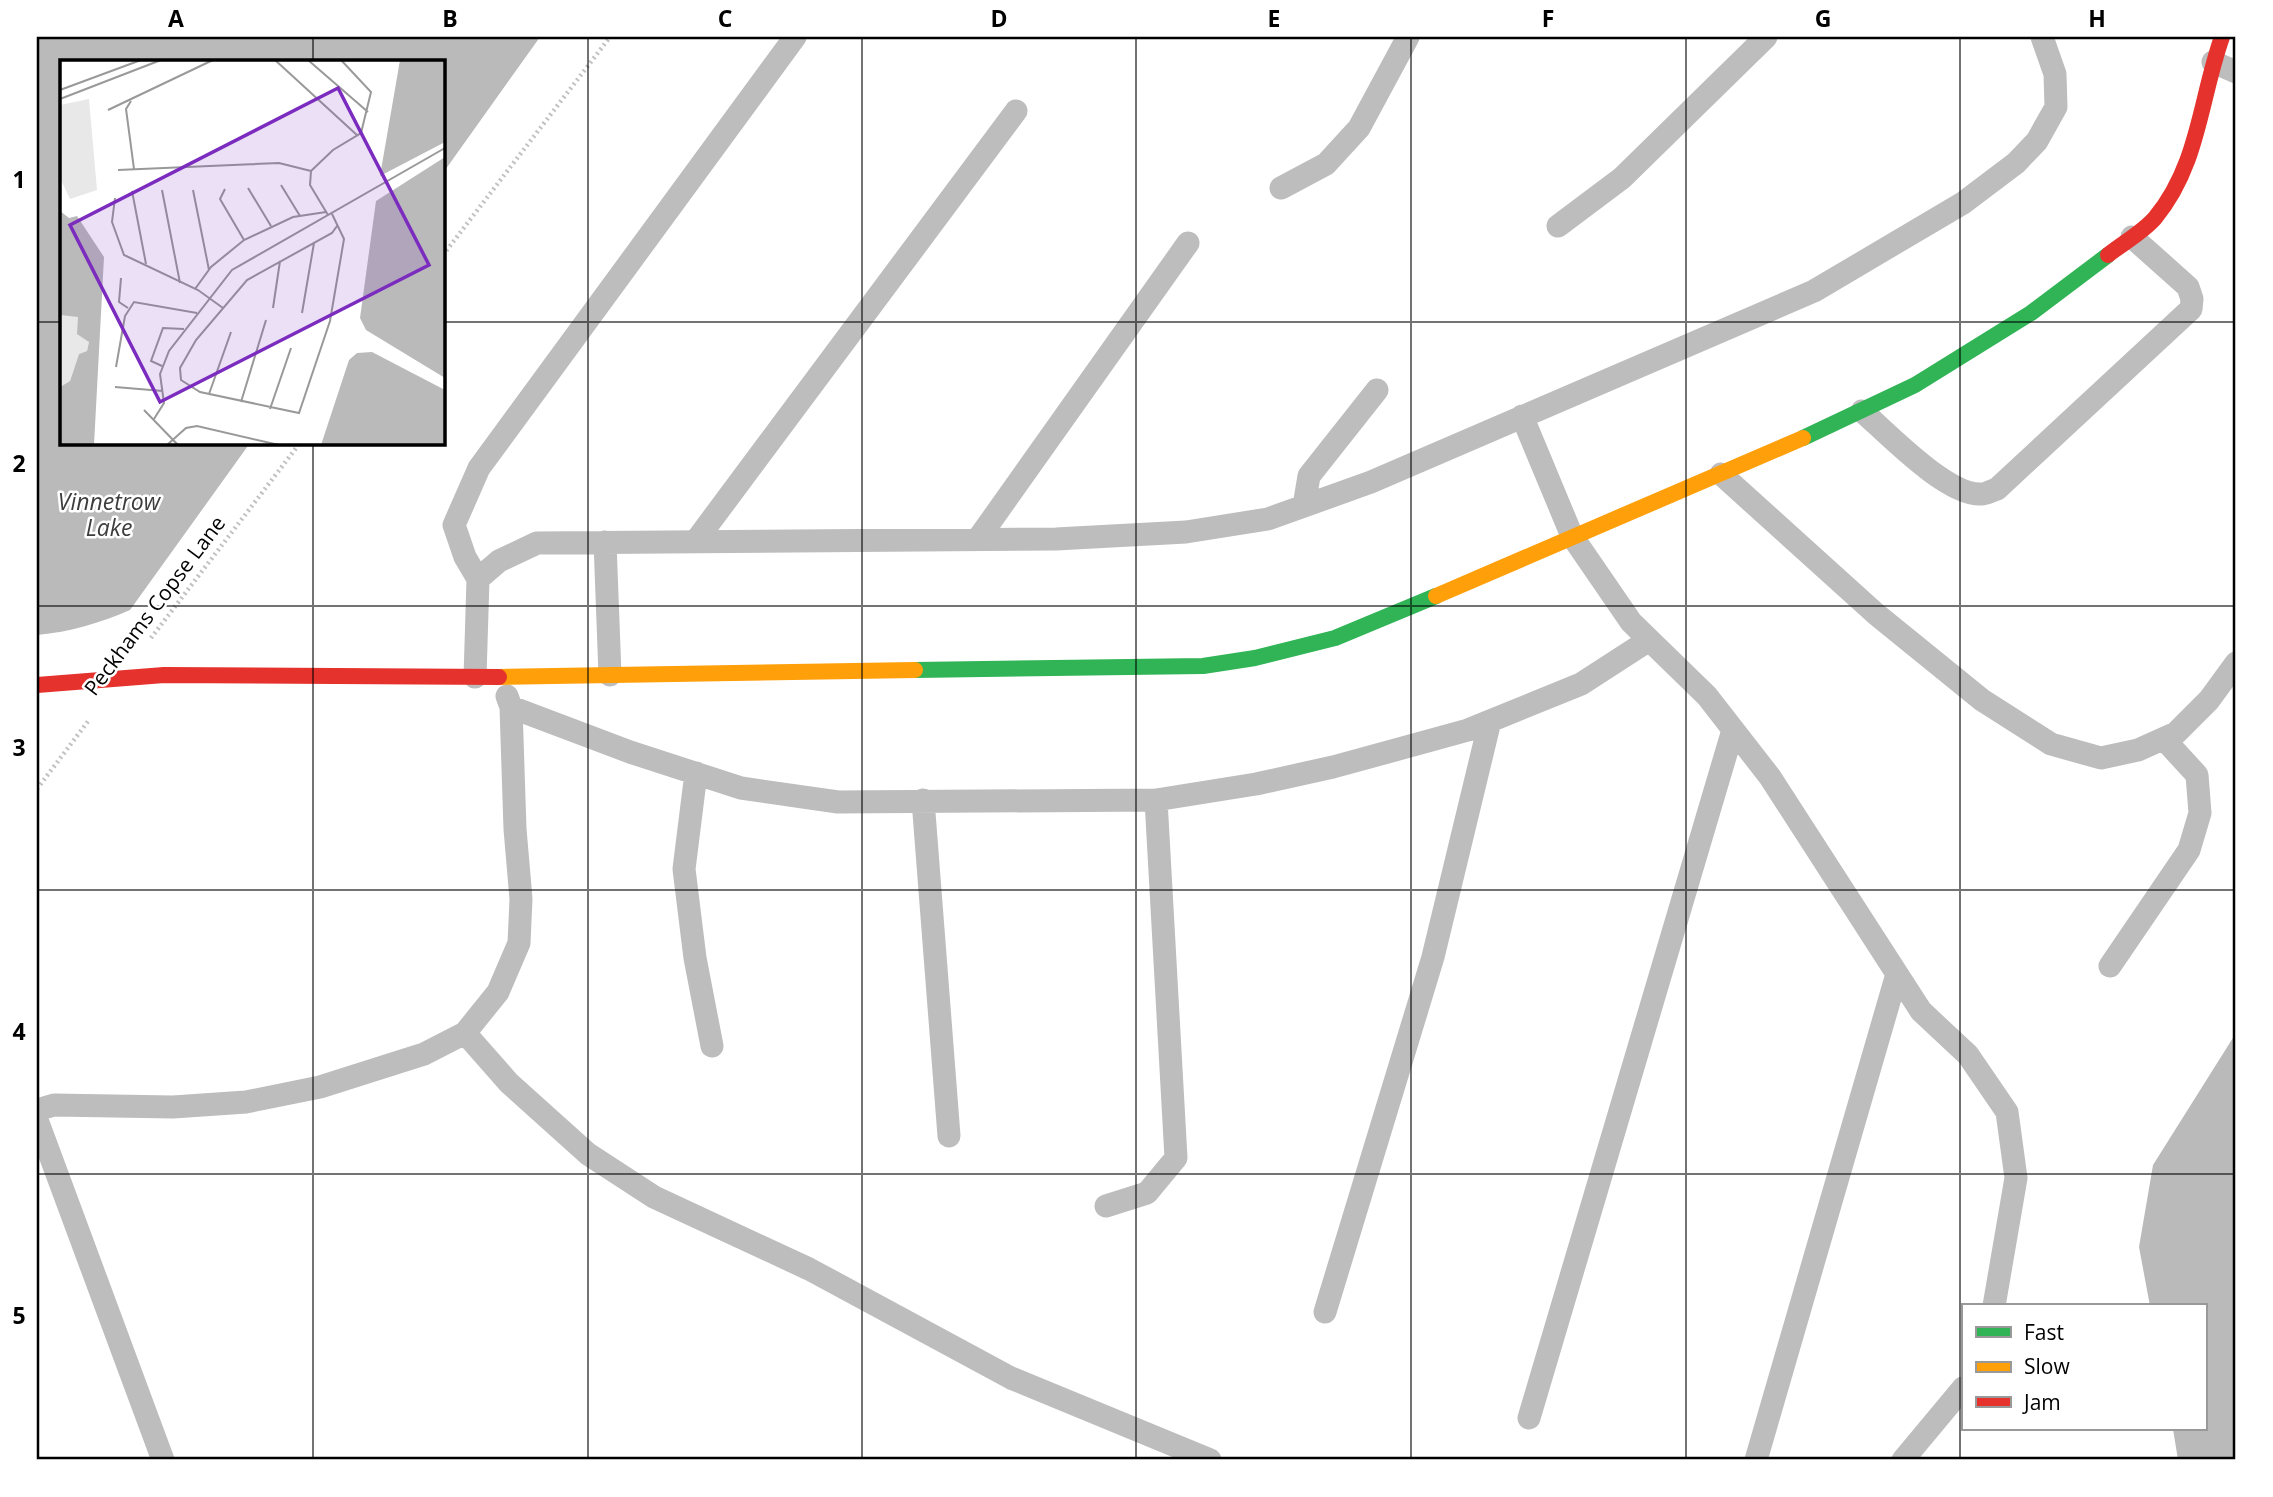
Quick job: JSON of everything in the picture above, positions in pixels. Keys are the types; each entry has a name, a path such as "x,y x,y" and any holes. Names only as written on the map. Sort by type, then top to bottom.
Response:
{"street":[{"path":"37,685 164,675 502,677 1189,666 1242,660 1335,638 1452,590 1862,411 1915,386 2031,313 2154,220 2176,188 2194,147 2221,37"}],"lane":[{"path":"475,677 478,579 465,557 454,526 479,468 795,37"},
{"path":"1281,188 1326,164 1359,128 1408,37"},
{"path":"1558,226 1622,178 1766,37"},
{"path":"478,579 499,561 537,543 1056,539 1186,532 1268,519 1371,482 1814,291 1963,203 2016,163 2037,141 2056,107 2055,74 2042,37"},
{"path":"2213,61 2236,72"},
{"path":"695,541 1016,111"},
{"path":"2138,232 2200,279"},
{"path":"1862,411 1934,475 1961,489 1981,494 1997,489 2191,309 2192,299 2188,287 2138,232"},
{"path":"978,539 1188,243"},
{"path":"1304,506 1309,477 1377,390"},
{"path":"1522,416 1572,536 1631,622 1707,696 1770,777 1921,1011 1968,1055 2007,1112 2016,1178 1994,1304"},
{"path":"1721,474 1876,614 1982,700 2051,744 2101,758 2138,750 2164,739 2176,733 2209,700 2236,663"},
{"path":"605,542 610,675"},
{"path":"511,707 630,752 741,788 838,802 1156,800 1256,784 1333,767 1468,730 1581,684 1649,639"},
{"path":"37,1110 54,1105 173,1107 246,1102 346,1079 424,1054 465,1033 498,992 519,943 521,899 515,829 511,707 502,677"},
{"path":"1325,1312 1433,957 1490,721"},
{"path":"1529,1418 1733,730"},
{"path":"2110,966 2189,850 2200,813 2196,775 2164,739"},
{"path":"696,773 684,869 695,958 712,1046"},
{"path":"923,800 950,1136"},
{"path":"1106,1206 1147,1193 1176,1158 1156,800"},
{"path":"1756,1460 1897,974"},
{"path":"465,1033 509,1083 588,1154 654,1197 809,1269 1011,1378 1210,1460"},
{"path":"37,1120 163,1460"},
{"path":"1903,1460 1962,1389"}],"path":[{"path":"444,255 610,37"},
{"name":"Peckhams Copse Lane","path":"37,789 299,444"}],"water":[{"name":"Vinnetrow Lake","path":"37,37 540,37 444,172 444,60 60,60 60,444 249,444 130,610 85,626 37,635"},
{"path":"2236,1033 2236,1460 2178,1460 2173,1430 2206,1430 2206,1304 2150,1304 2139,1247 2153,1165"}],"traffic: fast":[{"path":"1803,438 1915,385 2031,313 2108,255"},
{"path":"915,670 1203,666 1255,658 1335,638 1436,596"}],"traffic: slow":[{"path":"1436,596 1803,438"},
{"path":"499,677 915,670"}],"traffic: jam":[{"path":"2108,255 2150,223 2170,198 2190,154 2222,37"},
{"path":"37,685 164,675 499,677"}]}
